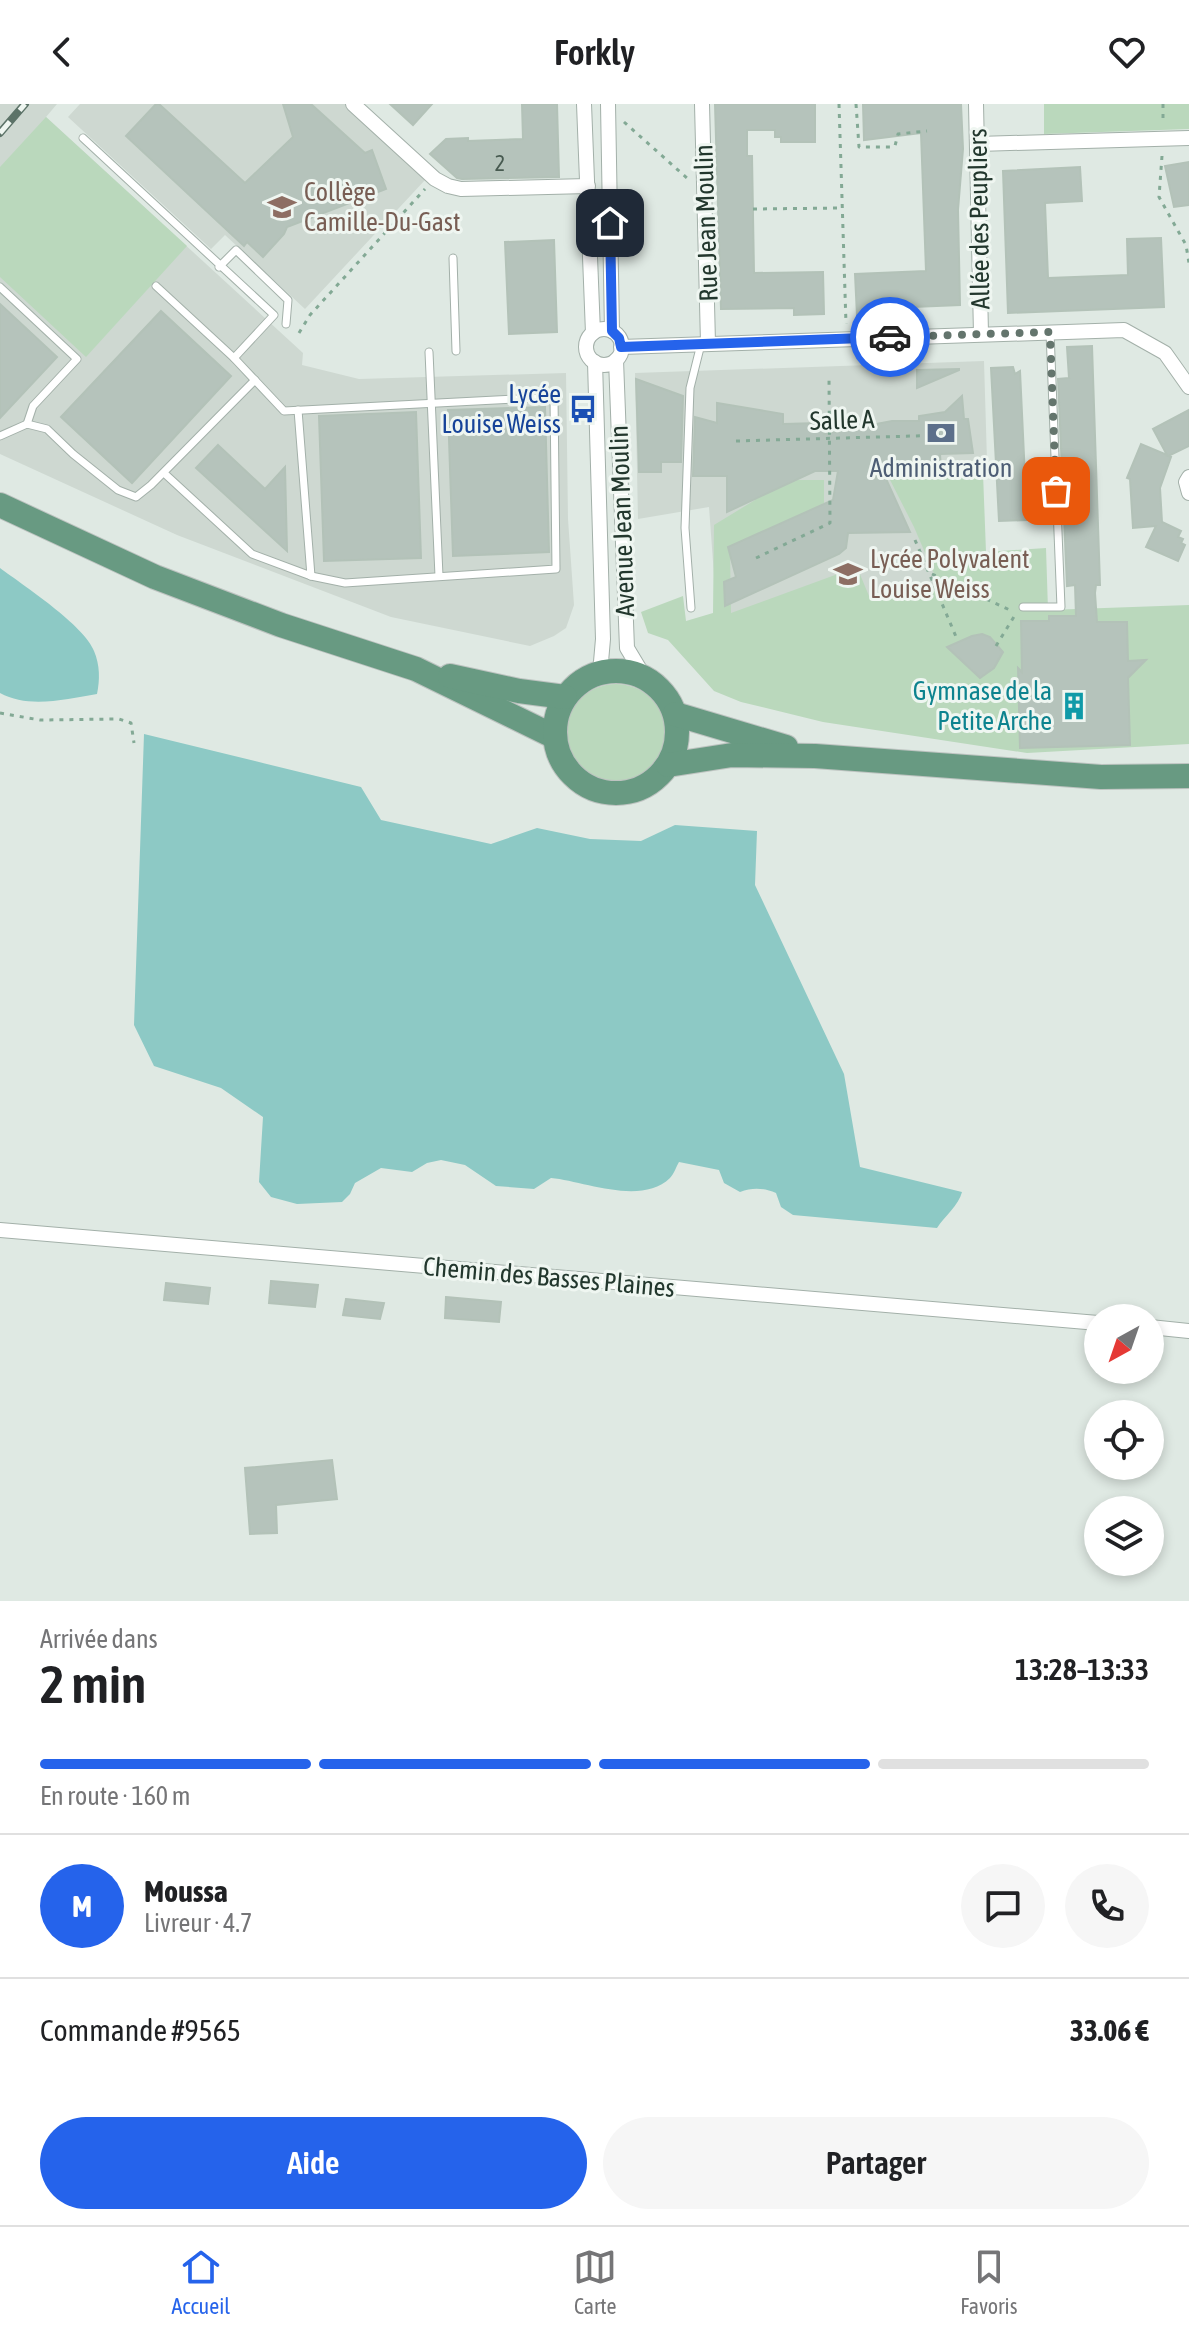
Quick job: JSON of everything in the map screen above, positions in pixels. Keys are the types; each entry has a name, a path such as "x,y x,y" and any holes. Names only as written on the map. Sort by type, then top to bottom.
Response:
{"main road":[{"path":"0,505 155,577 281,625 416,669 519,691 565,697"},
{"path":"416,669 555,737"},
{"path":"623,671 645,678 664,693 675,714 678,738 673,757 662,774 646,786 627,793 606,793 587,786 571,774 560,757 555,737 557,717 565,697 581,682 600,673 623,671"},
{"path":"675,714 815,756"},
{"path":"668,765 732,755 815,756 1101,777 1189,776"}],"street":[{"path":"353,104 435,179 448,186 461,189 588,186"},
{"path":"584,104 593,333 586,347 595,362 606,365 619,354 705,343 1124,330 1165,353 1189,387"},
{"path":"608,104 612,331"},
{"name":"Rue Jean Moulin","path":"702,104 705,343"},
{"name":"Allée des Peupliers","path":"976,104 981,334"},
{"path":"978,144 1189,138"},
{"path":"593,333 602,329 612,331 619,338 619,354"},
{"name":"Avenue Jean Moulin","path":"619,354 627,648 645,678"},
{"name":"Avenue Jean Moulin","path":"595,362 603,639 600,673"},
{"path":"1189,477 1186,482 1189,493"},
{"name":"Chemin des Basses Plaines","path":"0,1230 1084,1322"},
{"path":"1164,1328 1189,1331"}],"lane":[{"path":"83,138 274,315 234,358"},
{"path":"219,267 236,250 288,300 286,324"},
{"path":"453,258 456,351"},
{"path":"156,286 234,358 284,411 554,397 556,569 345,583 311,576 252,554 164,473"},
{"path":"0,287 77,359 33,406 27,424"},
{"path":"1023,607 1061,607 1050,332"},
{"path":"691,608 685,528 690,388 705,343"},
{"path":"429,352 439,576"},
{"path":"0,436 27,424 47,429 118,490 136,497 164,473 255,380"},
{"path":"298,410 311,576"}],"path":[{"path":"839,104 846,325"},
{"path":"856,104 859,147 895,146 898,134 927,131"},
{"path":"1163,104 1159,197 1186,245 1189,263"},
{"path":"620,118 690,181"},
{"path":"299,333 310,315 435,179"},
{"path":"753,209 843,208"},
{"path":"1186,245 1189,239"},
{"path":"756,558 830,523 829,376"},
{"name":"Salle A","path":"736,441 949,435"},
{"path":"915,540 957,639"},
{"path":"929,573 1016,613"},
{"path":"996,646 1023,607"},
{"path":"0,713 40,720 119,719 131,723 134,743"}],"shaded area":[{"path":"0,104 57,104 46,117 303,353 302,365 359,379 566,373 568,519 574,605 566,628 530,646 391,617 177,535 0,454"},
{"name":"Collège Camille-Du-Gast","path":"80,104 345,104 425,180 305,309 225,235 211,249 68,117"},
{"name":"Lycée Polyvalent Louise Weiss","path":"984,361 987,461 942,474 1011,611 717,616 709,507 638,519 635,373"}],"green space":[{"path":"1044,104 1189,104 1189,129 1044,134"},
{"path":"46,117 187,246 86,357 0,277 0,167"},
{"path":"969,470 983,473 986,552 1046,548 1048,610 1189,605 1189,744 1027,753 823,722 741,702 714,691 668,640 648,633 641,612 683,596 686,621 713,613 714,525 755,500 757,480 824,480 824,503 730,552 731,613 857,567 869,596 941,590 886,472"},
{"path":"616,684 635,688 651,699 662,715 666,734 662,753 651,769 635,780 616,784 597,780 581,769 570,753 566,734 570,715 581,699 597,688"}],"water":[{"path":"0,568 52,606 88,641 98,667 97,694 35,702 0,693"},
{"path":"144,734 361,787 381,820 491,844 537,828 590,839 641,841 675,825 757,831 755,885 844,1074 860,1167 962,1192 958,1202 937,1228 793,1215 781,1207 776,1193 758,1189 740,1192 724,1183 719,1170 679,1162 670,1178 658,1186 628,1191 551,1178 534,1189 496,1186 465,1165 441,1160 427,1163 412,1172 381,1168 355,1183 342,1202 297,1204 271,1197 259,1182 263,1117 221,1088 154,1066 134,1025"}],"building":[{"path":"156,104 245,183 293,137 283,104 311,104 365,153 372,150 386,189 287,227 263,257 247,242 244,246 126,136"},
{"path":"390,104 432,104 413,125"},
{"path":"522,104 557,104 559,177 462,179 430,154 446,139 523,139"},
{"path":"715,104 815,104 815,142 781,142 781,137 775,137 775,130 747,130 747,156 752,156 754,273 823,272 824,314 794,315 794,308 721,309"},
{"path":"863,104 961,104 963,149 958,210 960,305 888,308 888,315 857,316 855,274 926,271 921,133 864,140"},
{"path":"1189,162 1189,205 1174,207 1165,166"},
{"path":"1080,167 1082,201 1045,203 1048,278 1128,275 1127,239 1161,238 1164,307 1008,313 1003,171"},
{"path":"554,240 557,332 509,334 505,242"},
{"path":"0,304 57,357 0,418"},
{"path":"161,311 231,376 132,483 61,417"},
{"name":"Gymnase de la Petite Arche","path":"1092,346 1100,585 1096,585 1095,593 1097,622 1127,622 1128,661 1146,660 1128,678 1130,745 1020,748 1018,668 1022,672 1021,621 1049,621 1049,616 1076,616 1075,585 1067,586 1058,379 1069,378 1067,347"},
{"path":"1013,367 1015,374 1020,371 1027,520 999,521 991,368"},
{"path":"917,370 959,370 917,388"},
{"path":"636,379 683,396 681,462 661,462 661,472 639,472"},
{"path":"962,396 973,453 940,454 941,469 882,470 910,532 848,533 846,548 839,554 725,606 724,582 736,577 728,547 833,500 838,471 815,471 727,512 727,476 693,476 695,417 717,423 717,403 783,414 783,424 820,423 824,434 892,421 919,421 919,416 945,412"},
{"path":"545,407 549,552 453,556 448,410"},
{"path":"1189,410 1189,446 1168,456 1171,457 1160,488 1162,522 1181,531 1178,537 1183,539 1181,543 1185,545 1178,561 1146,547 1156,526 1133,528 1130,479 1127,478 1141,444 1167,455 1153,429"},
{"path":"416,412 421,558 324,561 319,416"},
{"path":"218,445 265,489 285,467 287,551 196,468"},
{"path":"982,634 990,637 1003,652 994,668 980,678 947,647"},
{"path":"271,1281 318,1285 315,1307 269,1303"},
{"path":"166,1283 210,1288 208,1304 164,1300"},
{"path":"446,1297 501,1302 499,1322 445,1318"},
{"path":"346,1299 384,1303 380,1319 343,1315"},
{"path":"332,1460 337,1499 276,1505 277,1533 250,1534 245,1468"}],"railway":[{"path":"0,133 25,104"}],"way so far":[{"path":"890,337 1050,332 1056,491"}],"place":[{"name":"Collège Camille-Du-Gast","path":"282,207"},
{"name":"Lycée Louise Weiss","path":"583,409"},
{"name":"Administration","path":"941,433"},
{"name":"Lycée Polyvalent Louise Weiss","path":"848,574"},
{"name":"Gymnase de la Petite Arche","path":"1074,706"}],"route":[{"path":"610,223 612,331 619,338 621,347 890,337"}]}
